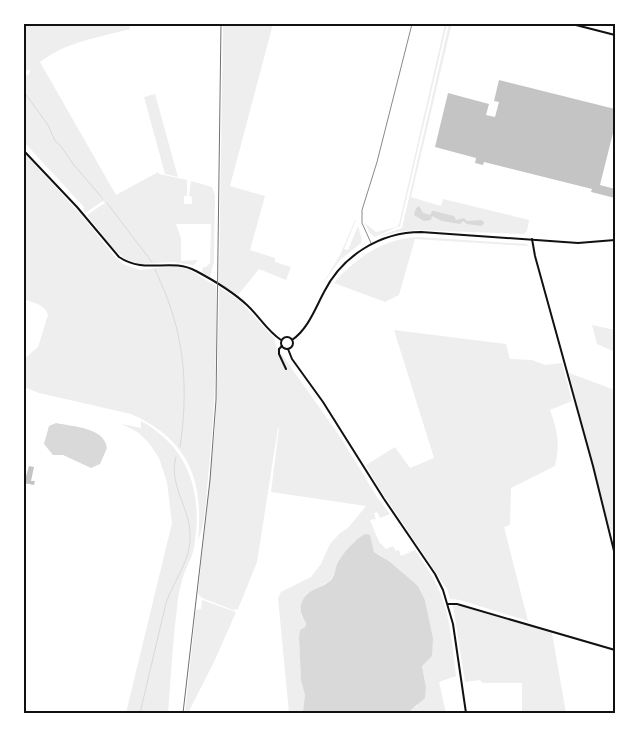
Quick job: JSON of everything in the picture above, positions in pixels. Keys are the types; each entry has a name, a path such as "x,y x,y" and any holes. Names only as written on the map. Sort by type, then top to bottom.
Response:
{"street":[{"path":"573,24 615,34"},
{"path":"24,151 81,211 119,257 128,263 140,266 179,265 196,271 239,298 273,334 282,340"},
{"path":"288,349 292,345 292,340 305,328 328,283 336,273 352,257 372,244 392,236 412,233 578,242 615,240"},
{"path":"532,239 535,256 594,466 615,556"},
{"path":"282,340 286,337 292,340"},
{"path":"282,340 279,354 286,369"},
{"path":"282,346 288,349 292,359 323,402 384,499 436,574 448,604 453,624 466,713"},
{"path":"448,604 457,604 615,650"}],"lane":[{"path":"372,244 362,223 362,210 377,162 412,24"}],"shaded area":[{"path":"24,24 129,24 130,29 72,45 40,62 116,195 158,172 159,174 187,180 187,196 184,196 184,204 192,204 192,197 189,196 191,181 212,187 215,195 214,262 210,277 202,272 203,267 210,263 211,224 176,224 181,238 181,261 198,260 194,265 172,262 140,264 125,259 113,248 87,215 105,203 103,201 85,213 83,206 24,142 24,77 29,74 30,69 24,72"},
{"path":"223,24 273,24 230,186 265,196 250,250 275,258 275,262 291,267 286,280 259,269 238,295 219,283"},
{"path":"445,24 447,24 400,226 374,237 369,232 365,223 376,232 397,227 399,224"},
{"path":"449,24 451,24 451,27 411,197 441,206 443,199 529,220 527,231 524,234 417,230 382,236 402,228"},
{"path":"155,94 178,177 165,174 144,97"},
{"path":"24,153 123,264 140,270 174,266 188,269 216,286 214,405 203,526 198,541 198,499 195,481 188,464 167,436 151,424 131,414 39,393 24,387 24,359 38,347 48,315 41,306 24,299"},
{"path":"419,206 423,213 430,215 434,211 454,216 456,220 464,218 467,221 481,220 484,224 481,226 467,224 463,221 460,224 442,221 432,216 431,220 424,221 414,215 416,208"},
{"path":"355,220 344,249 348,250 358,226 362,240 361,243 340,260 322,285 340,255"},
{"path":"419,237 527,244 528,246 415,239 399,295 385,302 334,283 362,257 383,245 406,238"},
{"path":"219,287 239,300 275,339 278,349 341,438 377,497 390,514 380,518 377,512 374,513 376,519 370,520 379,542 386,549 393,546 396,551 399,550 401,556 415,550 441,593 448,619 456,676 439,682 446,713 410,713 417,706 426,687 422,665 433,638 425,600 418,586 374,552 370,536 354,541 338,563 332,578 309,593 301,616 306,623 305,627 300,630 299,637 301,681 305,695 304,713 289,713 278,598 281,592 311,577 321,564 330,544 340,533 348,528 366,506 271,492 279,428 257,562 238,609 233,610 202,598 198,594 215,429"},
{"path":"592,325 615,330 615,352 597,344"},
{"path":"394,330 506,344 510,359 532,360 545,365 562,363 572,401 550,410 557,438 555,466 511,488 510,525 504,527 528,621 460,600 450,599 447,589 366,465 395,447 410,468 434,458"},
{"path":"569,373 615,390 615,529 610,531"},
{"path":"141,421 158,432 172,445 182,460 190,475 197,510 194,548 183,577 178,599 168,713 126,713 172,523 167,482 159,458 149,443 139,433 122,424 141,428"},
{"path":"56,423 87,429 100,436 105,441 107,448 100,464 91,468 63,455 53,455 44,444 49,426"},
{"path":"365,534 370,535 374,552 390,562 418,586 425,600 433,638 432,656 422,666 426,687 425,698 410,713 304,713 305,695 301,681 299,637 300,630 305,627 306,623 301,610 302,602 306,595 331,580 338,562 353,543"},
{"path":"202,600 236,612 214,662 188,713 185,713 196,610 201,609"},
{"path":"453,605 552,633 566,713 522,713 522,683 483,683 480,680 465,682"}],"building":[{"path":"499,80 615,109 615,125 600,185 615,189 615,198 591,192 592,189 484,162 483,165 475,163 476,158 435,147 448,93 489,104 486,115 495,117 499,102 494,101"},
{"path":"29,466 34,467 31,481 35,481 34,485 24,483"}],"waterway":[{"path":"24,92 48,125 55,141 103,199"},
{"path":"107,203 152,262"},
{"path":"155,269 171,309 180,343 184,377 184,412 180,447"},
{"path":"140,713 166,603 185,561 190,543 189,523 175,476 176,457"}],"railway":[{"path":"183,713 210,480 216,400 221,24"}]}
